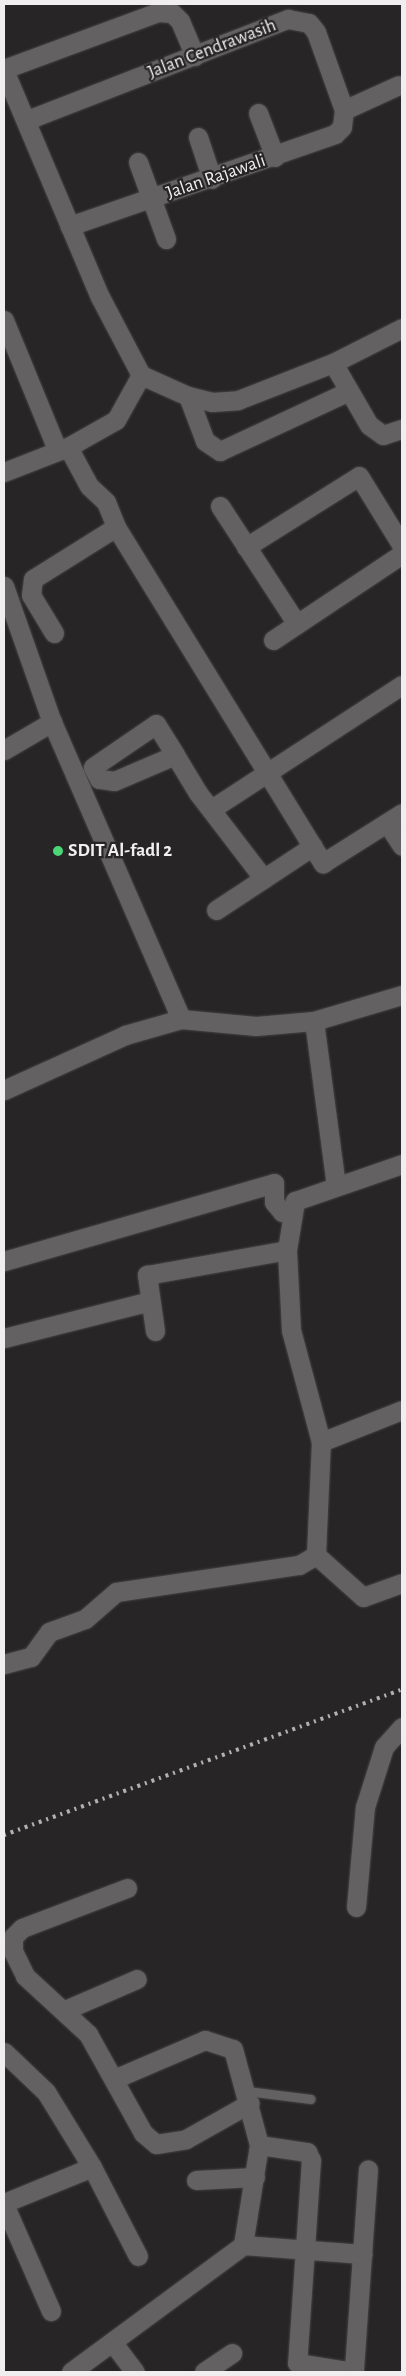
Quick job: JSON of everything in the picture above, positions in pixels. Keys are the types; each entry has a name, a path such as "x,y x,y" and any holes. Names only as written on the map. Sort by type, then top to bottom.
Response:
{"street":[{"path":"195,56 180,21 172,13 158,12 4,69 100,297 141,375 188,396 212,402 238,400 333,363 402,328"},
{"name":"Jalan Cendrawasih","path":"27,120 195,56 299,19 316,32 344,110"},
{"path":"344,110 399,85"},
{"name":"Jalan Rajawali","path":"70,226 212,180 335,134 342,127 344,110"},
{"path":"258,113 275,157"},
{"path":"198,137 212,180"},
{"path":"138,162 166,239"},
{"path":"4,320 62,448 89,486 99,492 112,520 323,863 395,818 402,846"},
{"path":"333,363 369,425 383,435 402,429"},
{"path":"4,472 62,448 116,420 141,375"},
{"path":"188,396 204,441 220,451 349,391"},
{"path":"246,547 359,476 402,546"},
{"path":"220,506 297,624"},
{"path":"54,632 31,595 33,579 112,520"},
{"path":"273,640 402,554"},
{"path":"4,586 52,722 181,1019"},
{"path":"213,808 402,686"},
{"path":"4,750 52,722"},
{"path":"175,755 264,879"},
{"path":"216,910 312,846"},
{"path":"4,1090 125,1035 181,1019 256,1026 314,1021 402,995"},
{"path":"314,1021 336,1185"},
{"path":"316,1555 320,1448 291,1330 287,1250 295,1200 402,1164"},
{"path":"4,1262 274,1183 274,1202 282,1212 293,1213"},
{"path":"155,1331 145,1279 150,1274 287,1250"},
{"path":"4,1338 150,1301"},
{"path":"320,1448 401,1413"},
{"path":"320,1448 347,1443"},
{"path":"316,1555 363,1597 402,1583"},
{"path":"4,1664 31,1657 49,1632 85,1619 116,1592 300,1565 316,1555"},
{"path":"356,1907 365,1807 384,1747 402,1727"},
{"path":"128,1888 22,1928 13,1937 13,1951 25,1976 65,2010 88,2034 143,2133 156,2144 186,2139 248,2097"},
{"path":"65,2010 136,1979"},
{"path":"114,2079 204,2040 233,2049 248,2097 259,2145 243,2245"},
{"path":"4,2052 46,2092 92,2167 138,2256"},
{"path":"259,2145 298,2149 310,2155 303,2250 298,2363 354,2371 368,2169"},
{"path":"51,2311 4,2204 92,2167"},
{"path":"196,2180 254,2177"},
{"path":"71,2372 113,2343 243,2245 363,2254"},
{"path":"113,2343 135,2372"},
{"path":"204,2372 232,2353"}],"lane":[{"path":"248,2097 310,2098"}],"railway":[{"path":"4,1835 402,1689"}],"place":[{"name":"SDIT Al-fadl 2","path":"58,851"}]}
